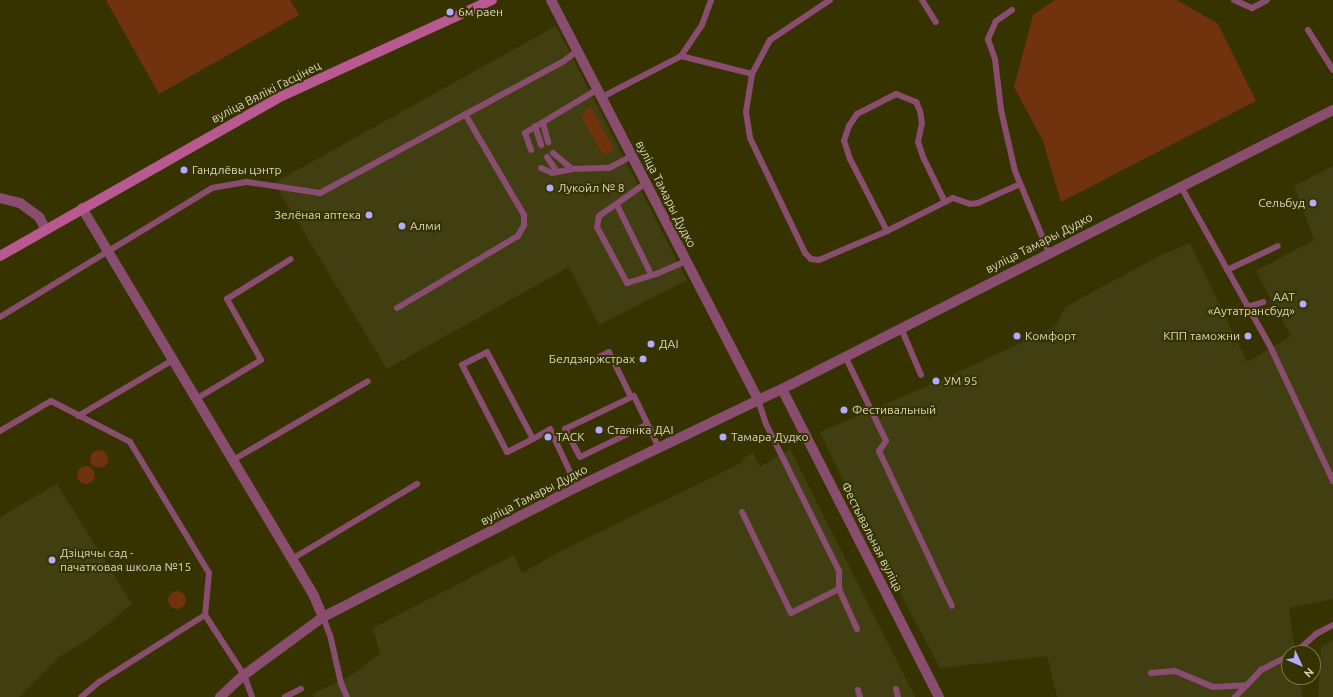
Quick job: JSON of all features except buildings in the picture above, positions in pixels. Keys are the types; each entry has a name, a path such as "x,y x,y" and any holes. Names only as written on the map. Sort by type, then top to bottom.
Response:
{"main road":[{"name":"вуліца Вялікі Гасцінец","path":"468,9 480,0"},
{"name":"вуліца Вялікі Гасцінец","path":"0,256 45,228 282,96 468,9 492,0"}],"street":[{"name":"вуліца Тамары Дудко","path":"551,0 758,399"},
{"name":"вуліца Тамары Дудко","path":"220,697 244,675 323,618 577,487 758,399 782,389 1180,185 1333,110"},
{"path":"0,198 20,204 39,217 45,228"},
{"path":"82,208 314,596 323,618"},
{"name":"Фестывальная вуліца","path":"782,389 939,697"}],"lane":[{"path":"531,150 525,133 536,126 600,93 681,56 702,25 711,0"},
{"path":"830,0 770,40 752,74 746,112 750,138 805,253 811,259 818,260 887,231 953,198 970,204 978,203 1020,184"},
{"path":"922,0 936,22"},
{"path":"1234,0 1252,8 1267,0"},
{"path":"1012,10 996,21 988,39 995,59 1001,110 1008,145 1020,184 1049,253"},
{"path":"1308,30 1333,70"},
{"path":"0,317 107,250 212,188 246,182 320,193 564,61 578,51"},
{"path":"681,56 752,74"},
{"path":"887,231 850,159 844,141 849,126 857,114 896,94 916,102 920,111 922,123 918,142 924,159 945,202"},
{"path":"397,308 518,236 524,225 524,215 465,114"},
{"path":"542,123 548,142"},
{"path":"536,126 541,145"},
{"path":"554,153 572,169"},
{"path":"541,168 552,173 572,169 609,168 632,156"},
{"path":"547,157 557,172"},
{"path":"646,183 617,205 599,216 597,227 627,283 686,261"},
{"path":"1180,185 1271,348 1333,481"},
{"path":"617,205 651,274"},
{"path":"1227,270 1278,246"},
{"path":"196,399 262,360 227,299 291,259"},
{"path":"1247,307 1264,302"},
{"path":"901,328 921,375"},
{"path":"533,439 488,352 462,365 507,452 533,439 550,429 577,487"},
{"path":"592,361 609,352 631,397 634,396 646,425 659,448"},
{"path":"845,356 886,441 879,450 952,606"},
{"path":"78,416 173,360"},
{"path":"233,460 368,381"},
{"path":"631,397 565,429 580,457 646,425"},
{"path":"758,399 766,424 839,571 839,589 857,629"},
{"path":"0,431 51,401 130,442 209,573 205,615 244,675 252,697"},
{"path":"292,559 417,484"},
{"path":"742,512 791,613 839,589"},
{"path":"81,697 102,680 205,615"},
{"path":"323,618 330,635 341,683 347,697"},
{"path":"1304,645 1316,634 1333,625"},
{"path":"1235,697 1262,670 1281,660"},
{"path":"1151,673 1175,671 1213,687 1247,685"},
{"path":"285,697 301,689"},
{"path":"896,689 898,697"},
{"path":"858,690 860,697"}],"shaded area":[{"path":"106,0 290,0 299,15 159,94"},
{"path":"1055,0 1177,0 1218,24 1256,101 1061,202 1043,141 1014,87 1033,15"},
{"path":"556,26 687,280 599,325 569,267 387,369 274,183"},
{"path":"591,107 614,149 606,155 602,153 582,118 585,111"},
{"path":"1333,166 1333,599 1289,608 1294,645 1281,645 1281,685 1301,685 1303,697 1057,697 1047,656 940,668 870,537 820,432 948,377 1056,326 1065,307 1159,256 1190,243 1247,362 1291,336 1256,271 1314,240 1294,186"},
{"path":"790,449 915,697 314,697 312,694 349,677 380,653 373,628 514,555 522,573 561,551 743,462 742,459 753,453 760,467"},
{"path":"99,450 105,453 108,459 105,465 99,468 93,465 90,459 93,453"},
{"path":"86,466 92,469 95,475 92,481 86,484 80,481 77,475 80,469"},
{"name":"Дзіцячы сад - пачатковая школа №15","path":"57,484 132,604 89,639 59,657 19,697 0,697 0,517"},
{"path":"177,591 183,594 186,600 183,606 177,609 171,606 168,600 171,594"},
{"path":"1333,640 1333,697 1318,697 1319,685 1321,685 1321,647"}],"place":[{"name":"6м раен","path":"450,12"},
{"name":"Гандлёвы цэнтр","path":"184,170"},
{"name":"Лукойл № 8","path":"550,188"},
{"name":"Сельбуд","path":"1313,203"},
{"name":"Зелёная аптека","path":"369,215"},
{"name":"Алми","path":"402,226"},
{"name":"ААТ «Аутатрансбуд»","path":"1303,304"},
{"name":"Комфорт","path":"1017,336"},
{"name":"КПП таможни","path":"1248,336"},
{"name":"ДАІ","path":"651,344"},
{"name":"Белдзяржстрах","path":"643,359"},
{"name":"УМ 95","path":"936,381"},
{"name":"Фестивальный","path":"844,410"},
{"name":"Стаянка ДАІ","path":"599,430"},
{"name":"ТАСК","path":"548,437"},
{"name":"Тамара Дудко","path":"723,437"},
{"name":"Дзіцячы сад - пачатковая школа №15","path":"52,560"}]}
